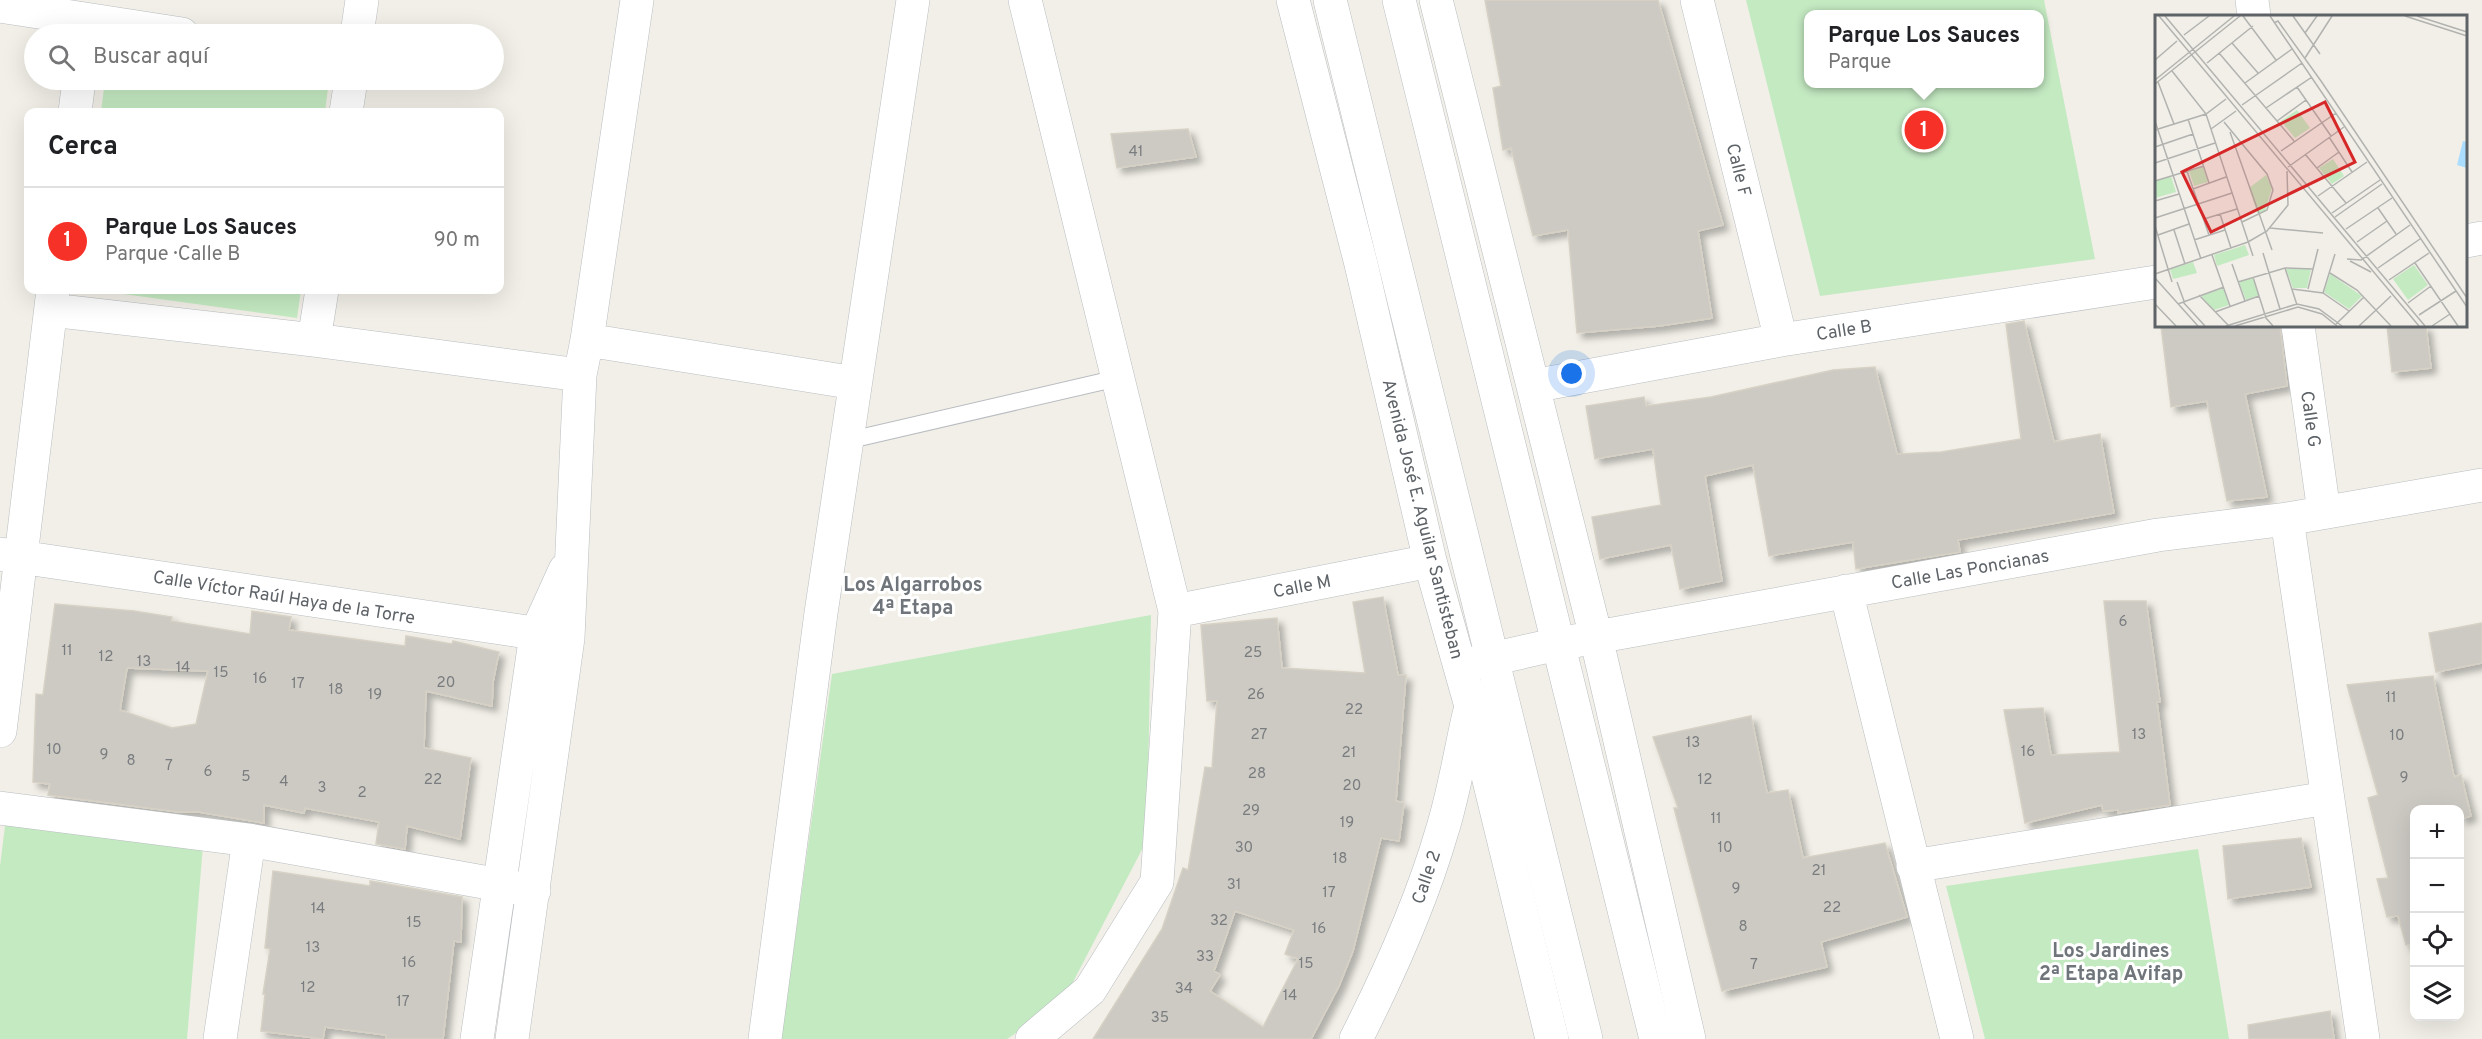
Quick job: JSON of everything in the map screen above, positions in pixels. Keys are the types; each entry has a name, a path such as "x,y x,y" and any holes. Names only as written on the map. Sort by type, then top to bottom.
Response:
{"street":[{"path":"358,24 362,0"},
{"path":"512,1039 568,638 580,375 637,0"},
{"path":"765,1039 820,613 913,0"},
{"path":"1025,0 1174,611 1157,882 1090,990 1032,1039"},
{"name":"Avenida José E. Aguilar Santisteban","path":"1293,0 1361,264 1430,561 1471,706 1552,1039"},
{"name":"Avenida José E. Aguilar Santisteban","path":"1330,0 1586,1039"},
{"path":"1399,0 1656,1039"},
{"path":"1437,0 1596,637 1689,1039"},
{"name":"Calle F","path":"1697,0 1781,340"},
{"path":"2252,0 2254,15"},
{"path":"0,6 73,24"},
{"path":"76,108 78,90"},
{"path":"347,108 349,90"},
{"path":"2467,241 2482,238"},
{"name":"Calle B","path":"1533,386 1781,340 2155,282"},
{"path":"314,340 320,294"},
{"path":"0,730 10,556 52,300 314,340 580,375"},
{"name":"Calle G","path":"2298,327 2324,512"},
{"path":"587,340 855,383"},
{"name":"Calle Las Poncianas","path":"1460,666 1558,644 2158,535 2287,519 2482,485"},
{"path":"2287,519 2363,1039"},
{"path":"477,1039 536,634 572,555"},
{"name":"Calle Víctor Raúl Haya de la Torre","path":"10,556 568,638"},
{"name":"Calle M","path":"1174,611 1430,561"},
{"path":"1846,591 1957,1039"},
{"name":"Calle 2","path":"1356,1039 1382,987 1416,907 1443,830 1471,706"},
{"path":"1913,866 2327,798"},
{"path":"0,808 249,840 534,891"},
{"path":"220,1039 249,840"}],"lane":[{"path":"846,441 1118,378"}],"green space":[{"path":"1746,0 2044,0 2095,259 1820,296"},
{"path":"104,90 328,90 326,108 102,108"},
{"path":"123,294 300,294 297,318"},
{"path":"1151,615 1147,840 1062,1003 1007,1039 781,1039 832,674"},
{"path":"6,818 203,845 187,1039 0,1039 0,866"},
{"path":"2198,849 2229,1039 1985,1039 1946,886"}],"building":[{"path":"1485,0 1658,0 1723,225 1698,231 1712,318 1659,326 1577,333 1568,230 1533,236 1511,148 1503,150 1493,88 1501,86"},
{"path":"1188,129 1196,157 1117,168 1111,134"},
{"path":"2024,321 2054,442 2100,434 2114,513 1958,540 1960,552 1856,569 1853,542 1769,556 1753,465 1705,476 1722,581 1680,589 1671,545 1600,559 1592,517 1661,505 1653,449 1595,459 1586,406 1644,397 1646,406 1711,397 1833,370 1875,367 1897,454 1941,452 2021,439 2006,324"},
{"path":"2161,327 2280,327 2287,386 2245,394 2267,497 2227,501 2207,401 2171,407"},
{"path":"2387,327 2426,327 2431,368 2392,372"},
{"path":"1383,597 1398,675 1406,675 1396,801 1404,803 1399,841 1381,838 1353,951 1339,986 1311,1039 1093,1039 1162,929 1183,868 1188,870 1205,767 1212,768 1217,701 1207,701 1201,625 1277,618 1282,668 1365,673 1353,602","holes":["1235,911 1294,930 1285,954 1298,959 1263,1027 1210,991 1220,975 1214,971"]},
{"path":"2104,601 2146,601 2160,702 2157,702 2170,805 2118,813 2118,810 2103,811 2102,805 2025,823 2004,710 2043,708 2051,755 2120,752"},
{"path":"55,604 134,611 172,617 171,621 250,634 252,611 291,617 289,630 405,646 406,636 452,644 453,641 499,652 493,682 492,706 426,691 424,748 471,758 460,839 407,826 405,849 376,844 379,822 305,808 304,813 264,805 264,823 199,812 179,812 48,795 50,784 33,782 36,694 43,695","holes":["127,668 208,671 196,724 172,728 120,710"]},
{"path":"2482,623 2482,663 2436,672 2429,633"},
{"path":"2433,676 2454,777 2461,775 2471,816 2464,818 2464,805 2410,805 2410,945 2406,945 2398,916 2387,917 2377,879 2388,878 2368,798 2378,795 2347,685"},
{"path":"1751,716 1767,793 1788,790 1803,858 1885,843 1907,917 1821,942 1827,967 1722,991 1674,808 1678,808 1653,737"},
{"path":"2301,838 2311,887 2228,899 2223,846"},
{"path":"273,871 370,886 370,881 462,897 461,942 454,941 443,1039 386,1039 386,1035 325,1027 323,1039 261,1031 265,994 263,994 270,949 265,948"},
{"path":"2330,1011 2334,1039 2249,1039 2248,1025"}],"place":[{"name":"Parque Los Sauces","path":"1924,130"}],"district":[{"name":"Los Algarrobos 4ª Etapa","path":"913,596"},
{"name":"Los Jardines 2ª Etapa Avifap","path":"2111,962"}]}
